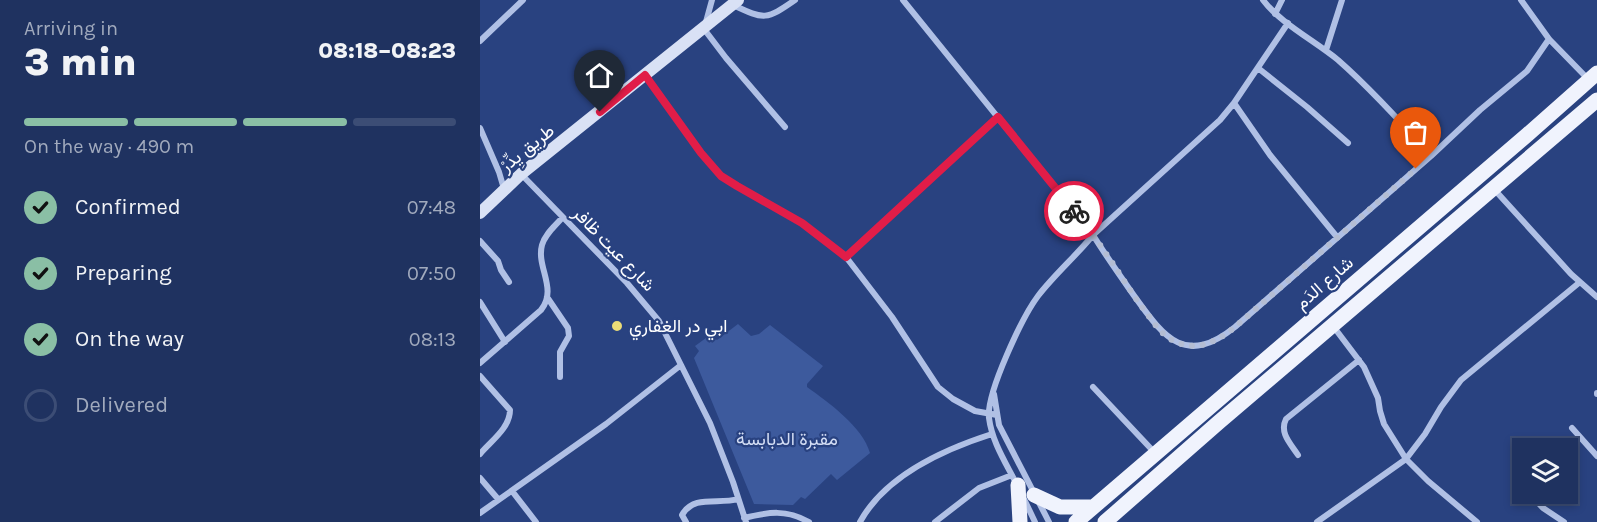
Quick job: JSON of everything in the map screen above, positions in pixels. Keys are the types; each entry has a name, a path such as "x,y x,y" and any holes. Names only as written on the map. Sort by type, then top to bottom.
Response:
{"main road":[{"name":"شارع الدَم","path":"1076,522 1593,76"},
{"name":"شارع الدَم","path":"1105,522 1597,100"},
{"path":"1015,480 1020,522"},
{"path":"1034,495 1060,507 1093,507"},
{"path":"1114,522 1124,506"}],"street":[{"path":"480,41 523,0"},
{"path":"712,0 704,28 726,58 785,127"},
{"path":"736,2 757,16 764,17 772,15 795,0"},
{"path":"903,0 1093,235 1129,289 1165,336 1178,343 1194,346 1214,342 1229,333 1527,71 1549,39"},
{"path":"1263,0 1275,14 1326,50 1431,156"},
{"path":"1275,14 1282,0"},
{"path":"1326,50 1342,0"},
{"path":"1521,0 1549,39 1593,76"},
{"name":"طريق يِدِّرْ","path":"481,211 521,174 736,2"},
{"path":"1035,522 992,434 989,414 993,390 1020,329 1037,297 1093,235 1220,120 1288,23"},
{"path":"1258,68 1307,106 1348,143"},
{"path":"645,75 701,153 721,176 802,223 846,257 892,317 938,387 953,399 975,411 997,415"},
{"path":"1234,103 1270,155 1337,237"},
{"path":"846,257 998,117"},
{"path":"480,128 504,189"},
{"name":"شارع عيت ظافر","path":"521,174 627,283 659,321 710,423 745,520"},
{"path":"1492,188 1580,282 1597,297"},
{"path":"480,363 541,310 548,288 542,245 546,235 562,218"},
{"path":"480,241 498,261 509,282"},
{"path":"1317,522 1406,459 1461,380 1580,282"},
{"path":"547,297 568,328 568,336 560,352 560,378"},
{"path":"480,302 506,342"},
{"path":"1333,325 1359,360 1373,384 1384,424 1406,459 1428,481 1478,522"},
{"path":"1298,455 1283,431 1286,419 1359,360"},
{"path":"480,513 606,423 681,364"},
{"path":"480,376 510,410 509,420 480,454"},
{"path":"1093,387 1155,453"},
{"path":"993,390 1002,432 1049,522"},
{"path":"1572,428 1597,456"},
{"path":"860,522 873,502 898,479 944,452 992,434"},
{"path":"480,478 498,499"},
{"path":"935,522 979,488 1015,480"},
{"path":"512,491 536,522"},
{"path":"686,522 681,515 683,512 701,501 738,499"},
{"path":"1539,504 1564,522"},
{"path":"745,520 774,512 795,514 809,522"}],"green space":[{"name":"مقبرة الدبابسة","path":"738,324 751,336 759,334 770,325 823,366 807,384 807,387 853,425 870,453 837,480 831,474 805,499 801,497 793,505 754,504 694,358 699,351 695,346 706,338 717,340"}],"way so far":[{"path":"1074,211 1165,336 1178,343 1194,346 1219,339 1235,327 1416,169"}],"place":[{"name":"ابي در الغفاري","path":"617,326"}],"route":[{"path":"600,112 645,75 701,153 721,176 802,223 846,257 998,117 1074,211"}]}
